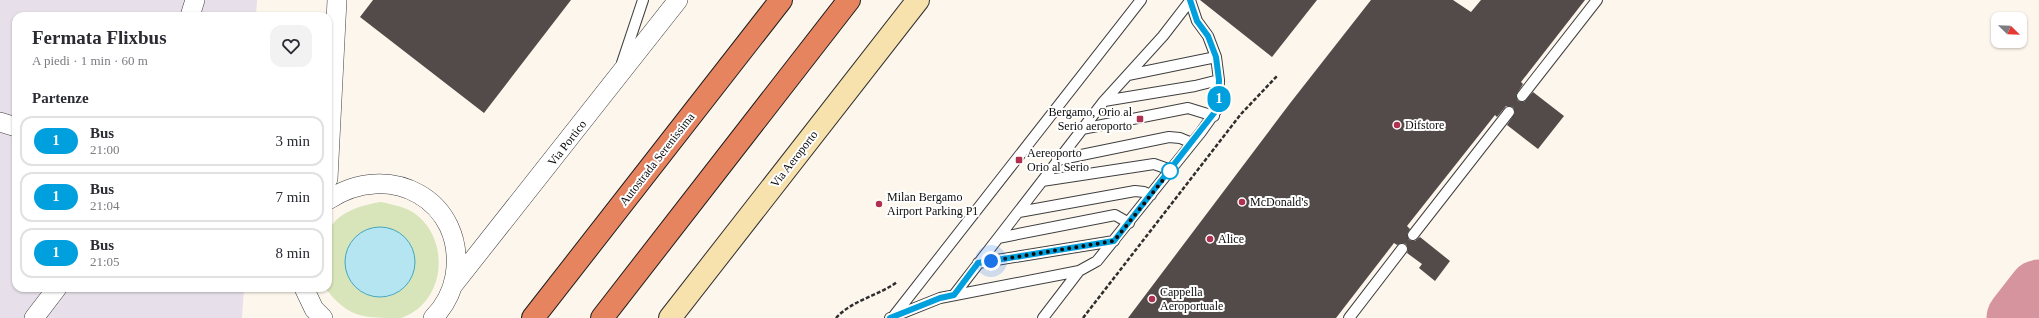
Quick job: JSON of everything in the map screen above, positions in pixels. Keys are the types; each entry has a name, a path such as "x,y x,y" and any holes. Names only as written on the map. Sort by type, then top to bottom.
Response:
{"highway":[{"name":"Autostrada Serenissima","path":"533,318 780,0"},
{"path":"602,318 849,0"}],"main road":[{"name":"Via Aeroporto","path":"670,318 918,0"}],"street":[{"path":"191,12 195,0"},
{"path":"332,78 337,0"},
{"name":"Via Portico","path":"454,284 678,0"},
{"path":"0,122 12,126"},
{"path":"332,198 352,187 367,183 382,183 399,185 415,191 429,201 438,210 450,230 456,248 456,266 454,284 447,300 432,318"},
{"path":"34,318 54,292"},
{"path":"306,292 314,309 323,318"}],"lane":[{"path":"617,78 642,0"},
{"path":"892,317 1141,0"},
{"path":"892,317 940,298 1079,271 1097,261 1214,116 1218,108 1219,80 1216,57 1208,36 1197,21 1190,0"},
{"path":"954,295 1104,101 1163,36 1190,0"},
{"path":"1522,96 1597,0"},
{"path":"1128,75 1216,57"},
{"path":"1104,101 1219,80"},
{"path":"1082,129 1188,108 1214,116"},
{"path":"1414,235 1509,112"},
{"path":"1057,160 1169,137 1180,138 1192,143"},
{"path":"1042,181 1154,164 1171,170"},
{"path":"1019,212 1135,191 1144,192 1151,195"},
{"path":"998,238 1116,215 1129,223"},
{"path":"978,263 1114,241"},
{"path":"1349,318 1402,249"},
{"path":"1043,318 1079,271"}],"path":[{"path":"1083,318 1241,114 1277,76"}],"shaded area":[{"path":"0,0 257,0 256,12 12,12 12,292 244,292 242,318 0,318"}],"green space":[{"path":"381,202 405,208 418,216 429,228 435,242 438,257 438,272 434,287 426,300 415,311 401,318 376,318 357,314 349,311 329,292 332,292 332,225 343,215 358,208","holes":["410,244 414,255 413,267 397,292 388,297 375,297 363,293"]}],"water":[{"path":"380,227 393,230 405,237 412,249 415,262 412,275 405,287 393,294 380,297 367,294 355,287 348,275 345,262 348,249 355,237 367,230"}],"building":[{"path":"373,0 571,0 484,113 360,17"},
{"path":"1200,0 1317,0 1272,57"},
{"path":"1371,0 1453,0 1471,12 1481,0 1585,0 1521,82 1523,84 1516,95 1518,101 1524,102 1533,92 1564,116 1538,149 1507,125 1515,113 1513,107 1506,106 1497,117 1495,115 1407,226 1410,229 1407,234 1409,240 1415,241 1420,237 1450,261 1435,281 1419,268 1422,264 1407,253 1408,249 1406,244 1402,243 1397,245 1394,243 1336,318 1128,318 1291,102"}],"taxiway":[{"path":"2018,318 2039,291"}],"bus line":[{"name":"1","path":"890,318 940,298 954,295 978,263 1114,241 1214,116 1218,108 1219,80 1216,57 1208,36 1197,21 1190,0"}],"place":[{"name":"Bergamo, Orio al Serio aeroporto","path":"1140,119"},
{"name":"Difstore","path":"1397,125"},
{"name":"Aereoporto Orio al Serio","path":"1019,160"},
{"name":"McDonald's","path":"1242,202"},
{"name":"Milan Bergamo Airport Parking P1","path":"879,204"},
{"name":"Alice","path":"1210,239"},
{"name":"Cappella Aeroportuale","path":"1152,299"}],"route":[{"path":"991,261 1114,241 1171,170 1170,171"}]}
